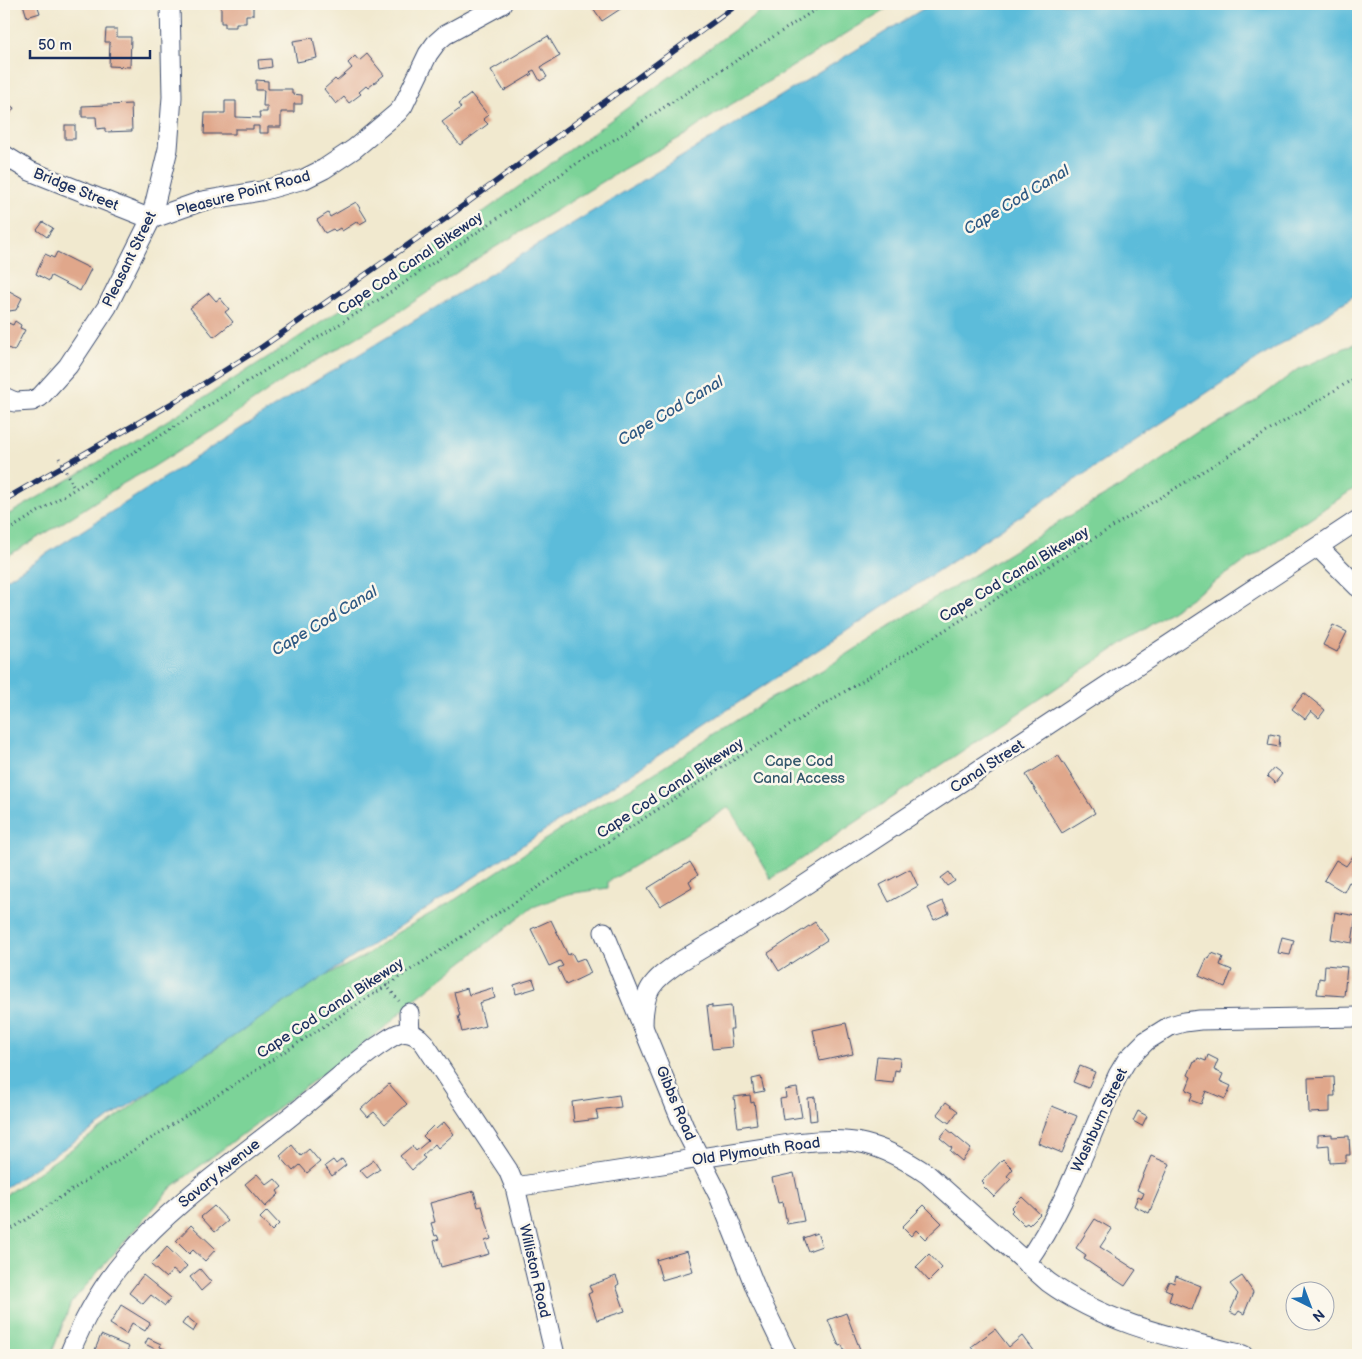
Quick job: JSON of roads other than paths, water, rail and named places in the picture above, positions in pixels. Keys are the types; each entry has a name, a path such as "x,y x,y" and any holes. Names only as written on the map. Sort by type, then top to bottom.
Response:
{"street":[{"name":"Pleasant Street","path":"4,397 15,402 32,401 40,397 68,366 106,307 151,219 168,150 172,97 170,4"},
{"name":"Pleasure Point Road","path":"151,219 202,201 270,189 304,179 324,169 354,149 397,113 411,91 428,54 436,43 445,35 502,4"},
{"name":"Bridge Street","path":"4,155 30,171 151,219"},
{"name":"Canal Street","path":"644,1027 643,1010 646,995 654,981 681,960 784,900 1358,520"},
{"path":"1318,547 1358,587"},
{"name":"Gibbs Road","path":"604,932 684,1127 719,1196 760,1299 787,1355"},
{"path":"409,1012 410,1033 418,1036 424,1043 499,1155 515,1187"},
{"name":"Washburn Street","path":"1026,1263 1037,1248 1058,1208 1118,1075 1127,1060 1146,1041 1170,1026 1200,1020 1358,1017"},
{"name":"Savary Avenue","path":"69,1355 85,1319 108,1280 144,1237 206,1181 306,1105 364,1056 392,1037 401,1033 410,1033"},
{"name":"Old Plymouth Road","path":"515,1187 819,1140 842,1140 864,1143 887,1150 927,1174 1026,1263 1067,1296 1108,1316 1162,1335 1243,1355"},
{"name":"Williston Road","path":"515,1187 555,1355"}],"water":[{"name":"Cape Cod Canal","path":"931,4 1358,4 1358,293 4,1188 4,581 296,393"}],"railway":[{"path":"4,500 176,401 262,347 445,219 738,4"}],"park label":[{"name":"Cape Cod Canal Access","path":"799,770"}]}
